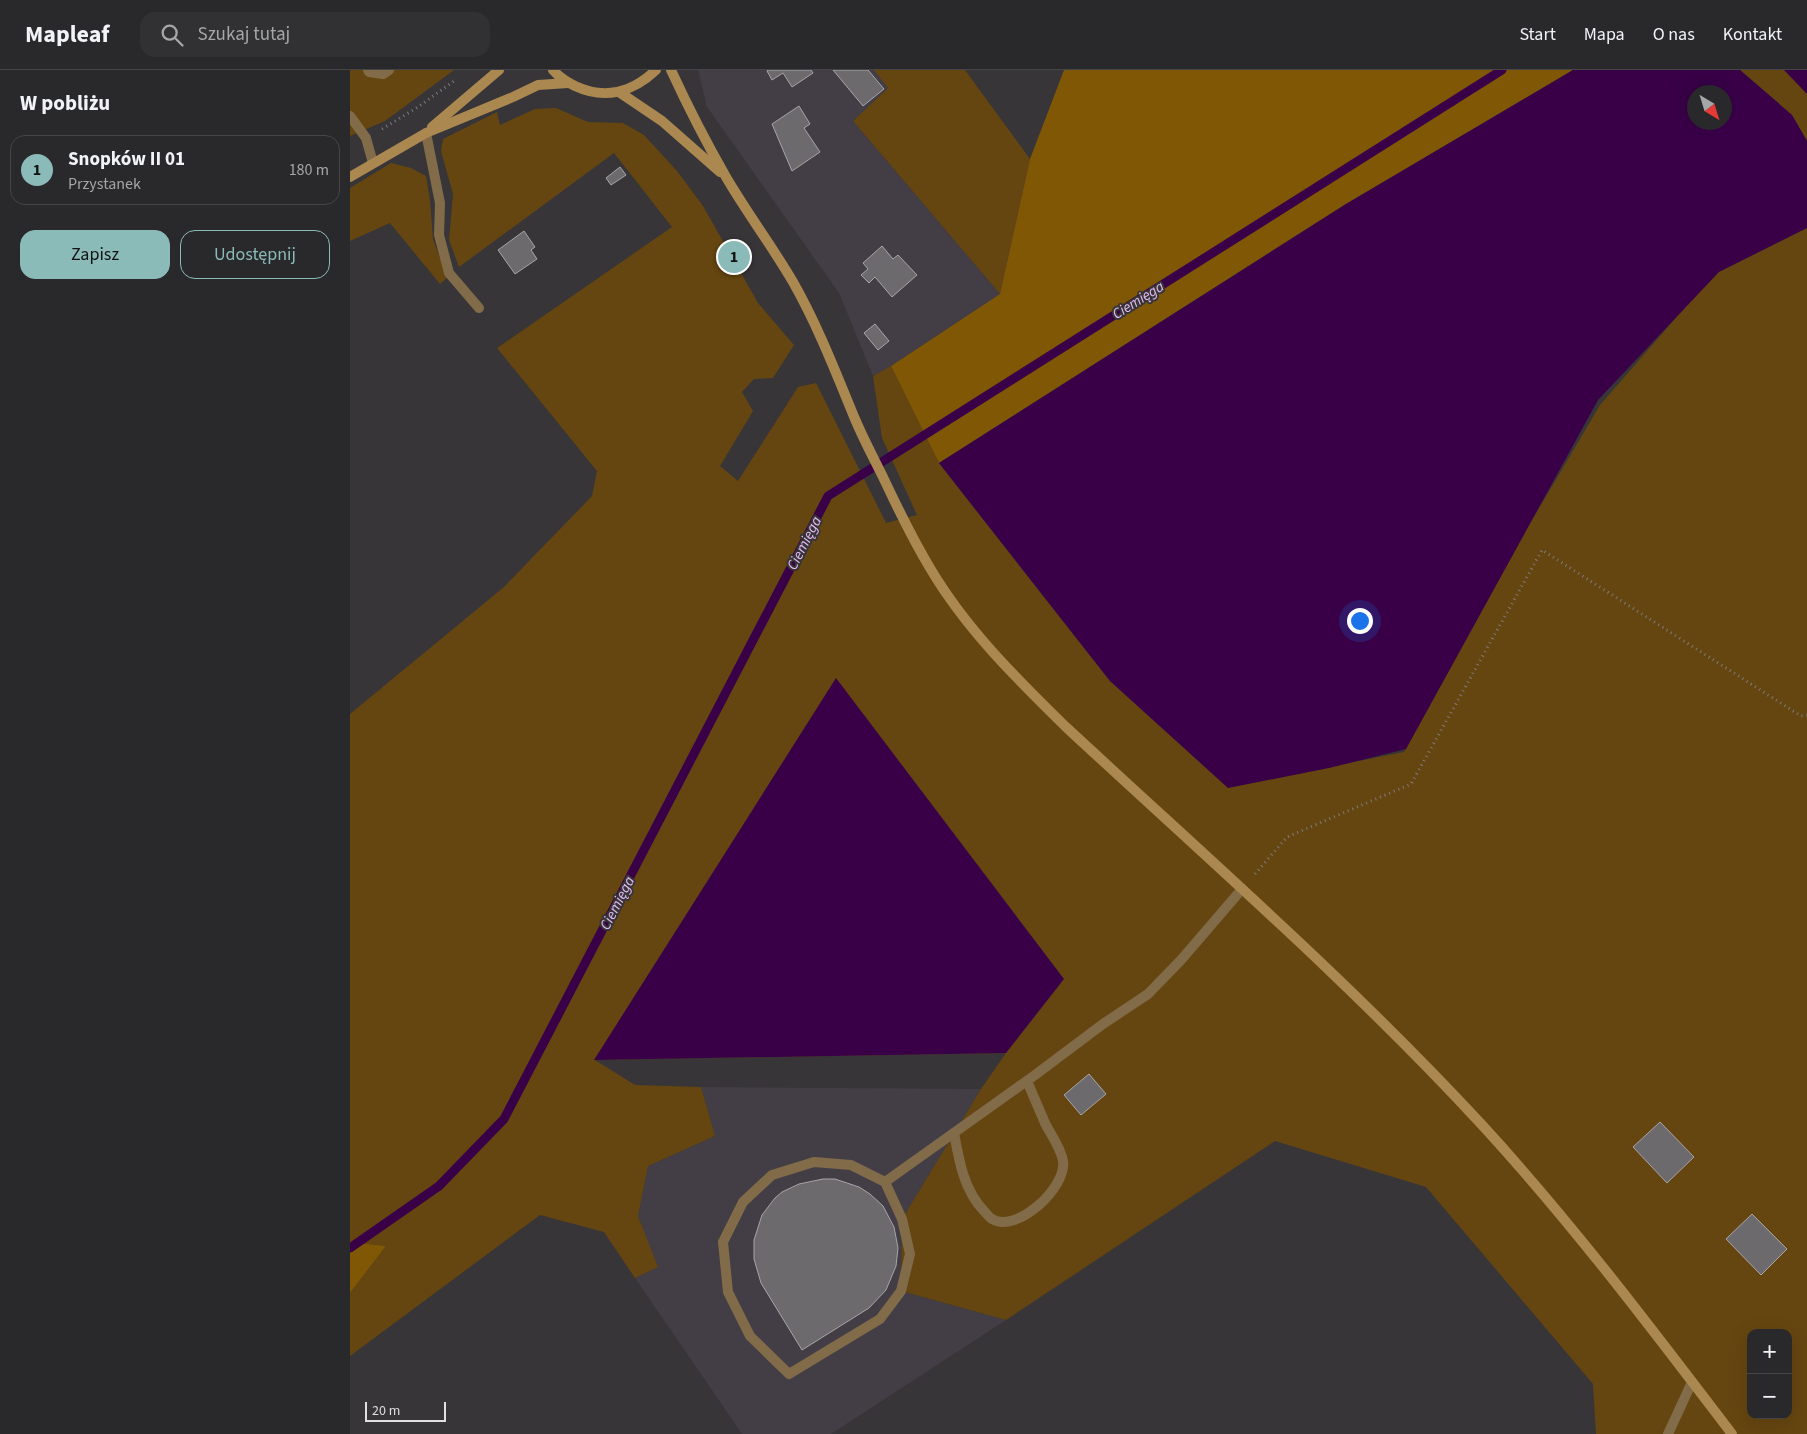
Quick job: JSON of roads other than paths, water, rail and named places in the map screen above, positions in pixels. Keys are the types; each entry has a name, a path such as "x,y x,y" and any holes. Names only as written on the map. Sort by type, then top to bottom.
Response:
{"main road":[{"path":"426,133 499,70"},
{"path":"553,70 568,83 584,90 602,94 619,92 640,83 656,70"},
{"path":"671,70 726,177 792,281 830,355 855,420 902,516 930,568 953,604 995,654 1066,727 1342,982 1482,1126 1594,1256 1732,1434"},
{"path":"350,177 426,133 513,98 538,85 568,83"},
{"path":"619,92 662,121 726,177"}],"lane":[{"path":"368,70 369,72 383,74 389,70"},
{"path":"350,116 366,138 373,163"},
{"path":"426,133 440,203 439,235 450,273 479,308"},
{"path":"885,1182 1027,1081 1103,1024 1148,994 1181,960 1242,889"},
{"path":"954,1133 964,1178 977,1203 992,1219 1004,1222 1015,1220 1030,1212 1047,1198 1057,1186 1064,1164 1027,1081"},
{"path":"814,1162 851,1165 885,1182 902,1219 910,1254 901,1291 880,1319 789,1374 750,1336 728,1292 723,1242 742,1202 772,1175 814,1162"},
{"path":"1668,1434 1692,1382"}],"waterway":[{"name":"Ciemięga","path":"350,1248 439,1186 504,1119 828,496 1502,70"}],"place":[{"name":"Snopków II 01","path":"734,257"}]}
